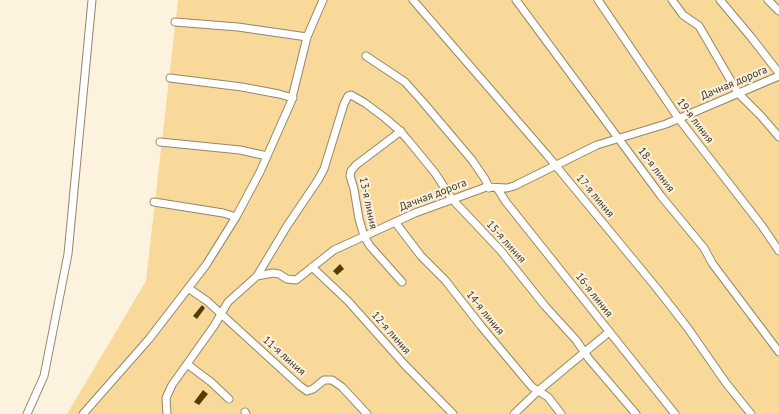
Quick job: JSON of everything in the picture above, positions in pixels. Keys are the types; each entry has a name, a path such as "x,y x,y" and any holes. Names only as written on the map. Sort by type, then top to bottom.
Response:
{"street":[{"path":"27,414 44,376 68,254 92,0"},
{"path":"83,414 149,339 206,265 236,217 267,156 292,98 307,37 323,0"},
{"name":"17-я линия","path":"413,0 556,166 683,321 726,383 751,414"},
{"name":"18-я линия","path":"516,0 661,196 704,248 712,263 779,352"},
{"name":"19-я линия","path":"598,0 679,119 762,226 779,251"},
{"path":"672,0 683,15 699,26 738,93 779,137"},
{"path":"720,0 779,73"},
{"path":"768,0 779,11"},
{"path":"175,22 231,26 307,37"},
{"path":"366,56 404,82 422,100 472,160 485,179 489,188"},
{"name":"Дачная дорога","path":"257,276 273,272 287,279 296,280 327,254 395,222 481,189 507,188 514,186 597,145 679,119 779,76"},
{"path":"170,78 242,87 292,98"},
{"name":"15-я линия","path":"257,276 324,170 344,104 348,96 351,95 365,103 401,131 435,173 452,199 501,251 544,306 576,340 585,354 636,414"},
{"name":"13-я линия","path":"401,131 356,165 351,171 350,176 364,236 370,246 402,282"},
{"path":"160,142 240,150 267,156"},
{"name":"16-я линия","path":"497,188 506,202 675,414"},
{"path":"154,202 223,213 236,217"},
{"name":"14-я линия","path":"395,222 421,256 445,280 532,387 548,397 561,414"},
{"name":"12-я линия","path":"312,268 348,301 409,370 453,414"},
{"path":"166,412 166,398 168,392 214,326 228,302 257,276"},
{"name":"11-я линия","path":"188,288 207,301 307,391 314,388 324,380 332,380 348,392 366,414"},
{"path":"514,414 538,391 585,354 609,332"},
{"path":"187,364 211,382 229,399"}],"shaded area":[{"path":"178,0 779,0 779,414 67,414 146,281"}],"building":[{"path":"340,264 344,269 337,275 333,271"},
{"path":"202,305 205,308 197,319 193,316"},
{"path":"203,390 208,394 199,405 194,402"}]}
